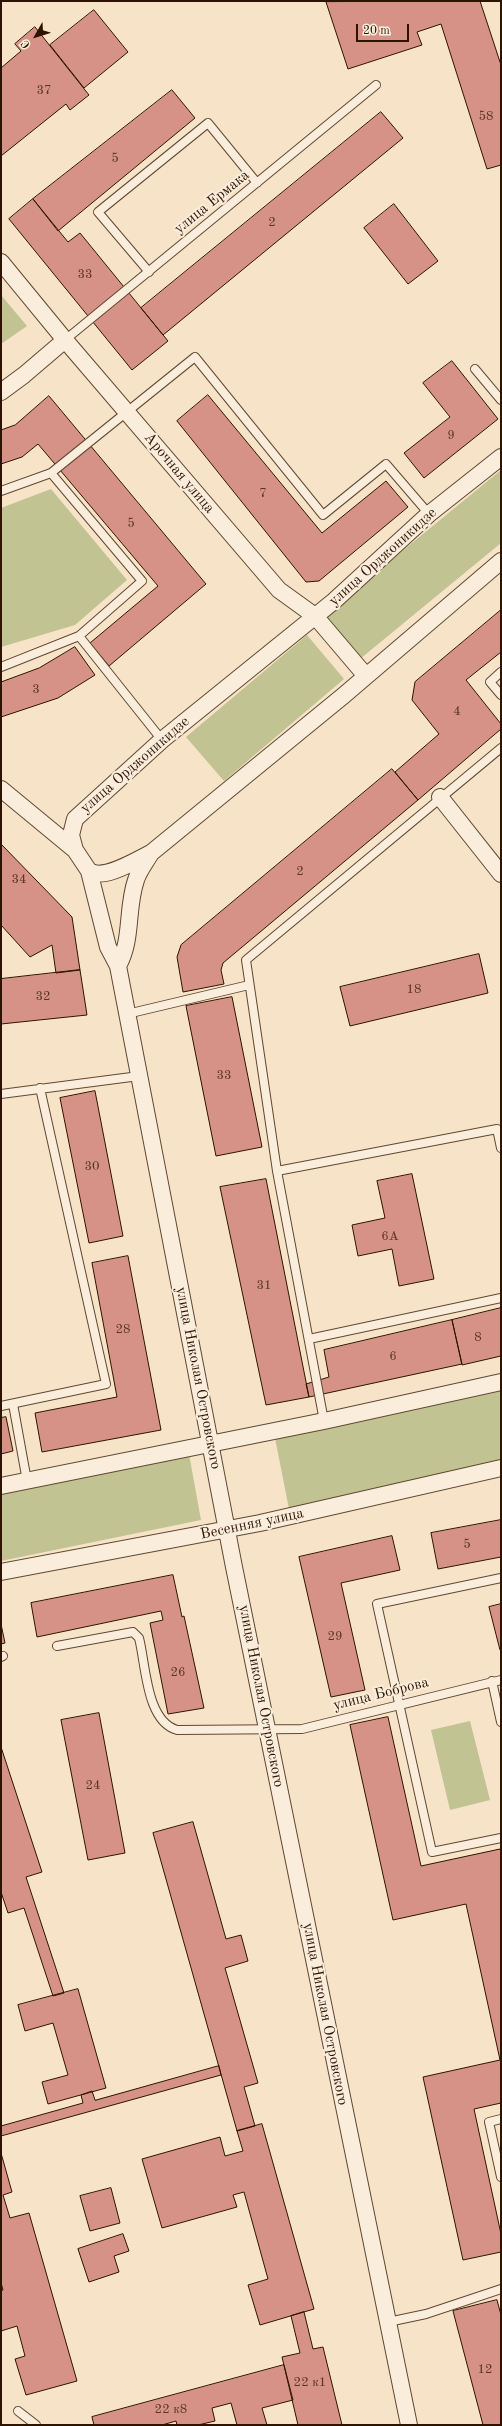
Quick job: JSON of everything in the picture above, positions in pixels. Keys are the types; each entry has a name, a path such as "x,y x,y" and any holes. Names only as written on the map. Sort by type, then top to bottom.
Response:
{"street":[{"name":"Арочная улица","path":"1,262 65,340 279,590 315,616 366,676"},
{"path":"1,392 24,375 65,340"},
{"name":"улица Орджоникидзе","path":"118,966 108,947 88,871 75,850 71,835 75,819 162,740 315,616 429,514 501,457"},
{"path":"88,871 94,874 104,874 151,853 366,676 501,561"},
{"path":"1,789 75,850"},
{"path":"440,797 501,874"},
{"path":"118,966 127,946 132,898 136,880 151,853"},
{"name":"улица Николая Островского","path":"118,966 227,1529 409,2425"},
{"path":"1,1486 324,1421 501,1382"},
{"name":"Весенняя улица","path":"1,1572 227,1529 501,1468"}],"lane":[{"name":"улица Ермака","path":"65,340 376,85"},
{"path":"149,272 98,212 208,123 257,183"},
{"path":"1,491 52,473 195,357 323,515 386,464 429,514"},
{"path":"475,369 501,400"},
{"path":"1,667 79,636 142,582 52,473"},
{"path":"79,636 162,740"},
{"path":"501,672 490,682 501,695"},
{"path":"324,1421 276,1171 246,960 440,797 501,748"},
{"path":"127,1014 250,985"},
{"path":"1,1094 139,1076"},
{"path":"1,1406 106,1384 40,1088"},
{"path":"276,1171 497,1129 501,1148"},
{"path":"309,1339 501,1298"},
{"path":"13,1404 27,1481"},
{"path":"501,1578 377,1604 432,1852 501,1838"},
{"name":"улица Боброва","path":"57,1646 133,1632 139,1638 151,1699 159,1719 167,1727 177,1730 267,1728 302,1729 400,1703 501,1680"},
{"path":"492,1681 501,1722"},
{"path":"501,2119 489,2122 501,2177"},
{"path":"388,2322 426,2314 501,2289"},
{"path":"18,2411 36,2425"}],"green space":[{"path":"1,295 27,326 1,344"},
{"path":"501,470 501,543 360,659 324,615"},
{"path":"51,489 127,580 75,625 1,647 1,508"},
{"path":"307,635 344,679 224,781 186,737"},
{"path":"501,1388 501,1462 289,1509 275,1438"},
{"path":"187,1443 201,1520 1,1561 1,1483"},
{"path":"470,1721 490,1800 450,1810 431,1730"}],"building":[{"path":"480,1 501,65 501,165 487,169 441,24 417,32 422,45 348,69 326,2"},
{"path":"94,10 128,52 84,88 50,45"},
{"path":"35,27 89,95 70,110 66,104 1,156 1,68 21,51 15,44"},
{"path":"172,90 195,118 58,231 33,199"},
{"path":"381,112 403,138 163,335 141,308"},
{"path":"33,199 68,242 80,233 168,341 132,370 9,219"},
{"path":"394,204 438,261 408,284 364,228"},
{"path":"452,361 498,419 424,478 404,453 450,417 423,383"},
{"path":"208,395 322,533 386,481 408,507 319,581 306,582 177,421"},
{"path":"49,396 206,584 109,666 90,643 158,586 38,444 22,457 1,464 1,430 15,425"},
{"path":"501,610 501,652 466,680 501,724 501,729 418,800 395,772 439,734 412,700 415,682"},
{"path":"75,647 95,675 58,698 1,717 1,682 39,668"},
{"path":"392,769 418,800 223,963 221,970 224,984 183,992 177,957 181,945"},
{"path":"1,844 72,917 80,970 56,973 52,945 30,957 1,925"},
{"path":"479,954 488,993 350,1026 340,987"},
{"path":"80,970 87,1015 1,1024 1,979"},
{"path":"232,997 262,1147 216,1156 186,1006"},
{"path":"95,1091 123,1236 89,1243 60,1098"},
{"path":"412,1174 434,1279 399,1286 392,1249 358,1256 352,1225 385,1218 377,1181"},
{"path":"266,1179 309,1397 266,1405 220,1187"},
{"path":"128,1256 161,1430 42,1452 35,1413 117,1397 92,1263"},
{"path":"501,1308 501,1356 462,1365 452,1320"},
{"path":"452,1320 462,1364 309,1397 306,1384 329,1377 324,1350"},
{"path":"6,1417 13,1451 1,1454 1,1418"},
{"path":"501,1520 501,1557 438,1569 431,1533"},
{"path":"392,1536 400,1570 341,1583 365,1690 331,1697 299,1557"},
{"path":"173,1575 182,1617 184,1616 204,1708 168,1714 150,1623 163,1620 161,1611 37,1637 31,1603"},
{"path":"501,1604 501,1650 500,1650 489,1607"},
{"path":"1,1624 5,1643 1,1644"},
{"path":"99,1713 125,1853 88,1860 61,1720"},
{"path":"388,1717 421,1866 500,1849 501,1852 501,2103 474,2109 501,2234 501,2252 463,2260 423,2077 500,2060 466,1904 393,1920 350,1725"},
{"path":"1,1747 42,1872 26,1877 64,1993 53,1996 24,1908 8,1913 1,1892"},
{"path":"193,1822 226,1939 241,1935 248,1961 225,1968 258,2083 244,2087 255,2126 237,2131 153,1833"},
{"path":"78,1989 106,2088 48,2104 42,2082 68,2075 53,2023 25,2031 18,2005"},
{"path":"219,2066 221,2075 1,2136 1,2126 83,2103 81,2095 92,2091 95,2100"},
{"path":"262,2124 314,2309 260,2325 248,2285 268,2279 244,2192 233,2195 237,2207 162,2228 142,2159 220,2137 225,2156 243,2151 237,2131"},
{"path":"1,2153 12,2192 3,2195 10,2218 29,2213 77,2381 26,2395 15,2359 25,2356 17,2326 1,2331 1,2291 3,2290 1,2283"},
{"path":"111,2188 120,2223 90,2231 80,2196"},
{"path":"123,2234 129,2251 114,2256 119,2272 89,2282 78,2249"},
{"path":"497,2300 501,2315 501,2425 483,2425 453,2311"},
{"path":"304,2312 313,2349 323,2347 342,2425 298,2425 282,2357 300,2353 291,2316"},
{"path":"284,2365 293,2400 262,2408 267,2425 237,2425 231,2403 212,2408 215,2421 198,2425 177,2425 176,2421 162,2425 94,2425 92,2417"}]}
